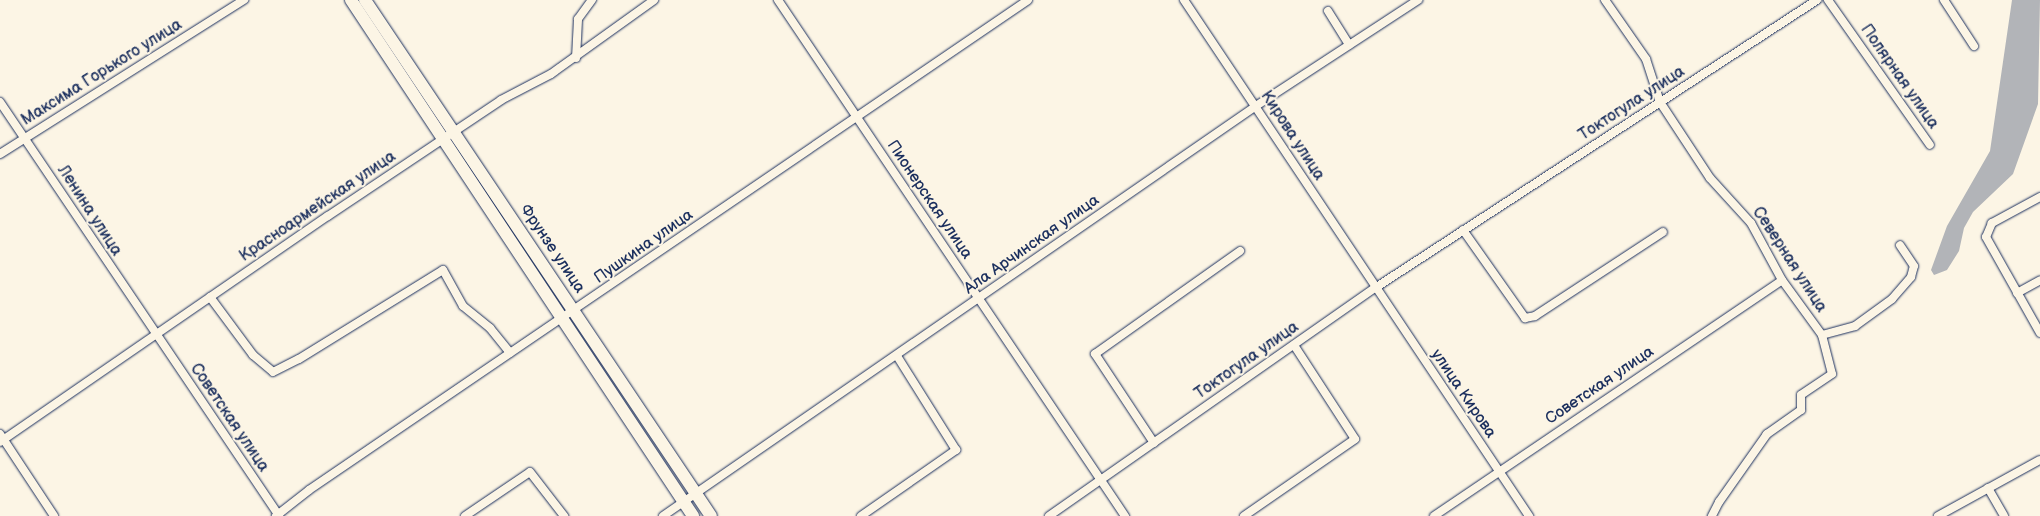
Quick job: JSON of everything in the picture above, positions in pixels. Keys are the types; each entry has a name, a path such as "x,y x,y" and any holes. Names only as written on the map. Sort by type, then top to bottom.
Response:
{"main road":[{"name":"Фрунзе улица","path":"351,0 574,312 710,516"},
{"name":"Фрунзе улица","path":"365,0 563,319 693,516"}],"street":[{"name":"Максима Горького улица","path":"0,154 24,137 244,0"},
{"path":"576,58 578,19 592,0"},
{"name":"Красноармейская улица","path":"1,439 501,100 576,58 654,0"},
{"name":"Пионерская улица","path":"778,0 1125,516"},
{"name":"Пушкина улица","path":"278,516 309,490 510,353 574,312 1028,0"},
{"name":"Кирова улица","path":"1184,0 1375,288"},
{"name":"Ала Арчинская улица","path":"663,516 1256,106 1418,0"},
{"name":"Северная улица","path":"1605,0 1646,58 1660,102 1710,178 1751,223 1782,280 1822,335"},
{"name":"Токтогула улица","path":"1049,516 1375,288 1817,0"},
{"name":"Полярная улица","path":"1828,0 1930,145"},
{"path":"1944,0 1974,46"},
{"path":"1328,11 1349,45"},
{"name":"Ленина улица","path":"0,102 155,335"},
{"path":"2040,197 1992,223 1986,237 2040,333"},
{"path":"1463,230 1525,318 1535,316 1663,232"},
{"path":"1712,516 1719,502 1767,434 1802,410 1801,395 1832,374 1822,335 1855,326 1892,299 1911,277 1914,266 1900,245"},
{"path":"1154,443 1095,354 1240,251"},
{"path":"210,297 253,355 273,372 299,360 442,270 463,306 490,328 510,353"},
{"name":"Советская улица","path":"1434,516 1782,280"},
{"path":"2016,293 2040,280"},
{"name":"улица Кирова","path":"1375,288 1529,516"},
{"name":"Советская улица","path":"155,335 278,516"},
{"path":"1244,516 1355,439 1294,345"},
{"path":"860,516 956,450 897,356"},
{"path":"1,439 54,516"},
{"path":"1938,516 2040,460"},
{"path":"465,516 530,472 564,516"},
{"path":"1988,488 2004,516"}],"shaded area":[{"path":"2012,0 2040,0 2038,104 2013,174 1973,212 1964,228 1959,251 1947,270 1934,275 1931,270 1947,226 1990,151"}]}
